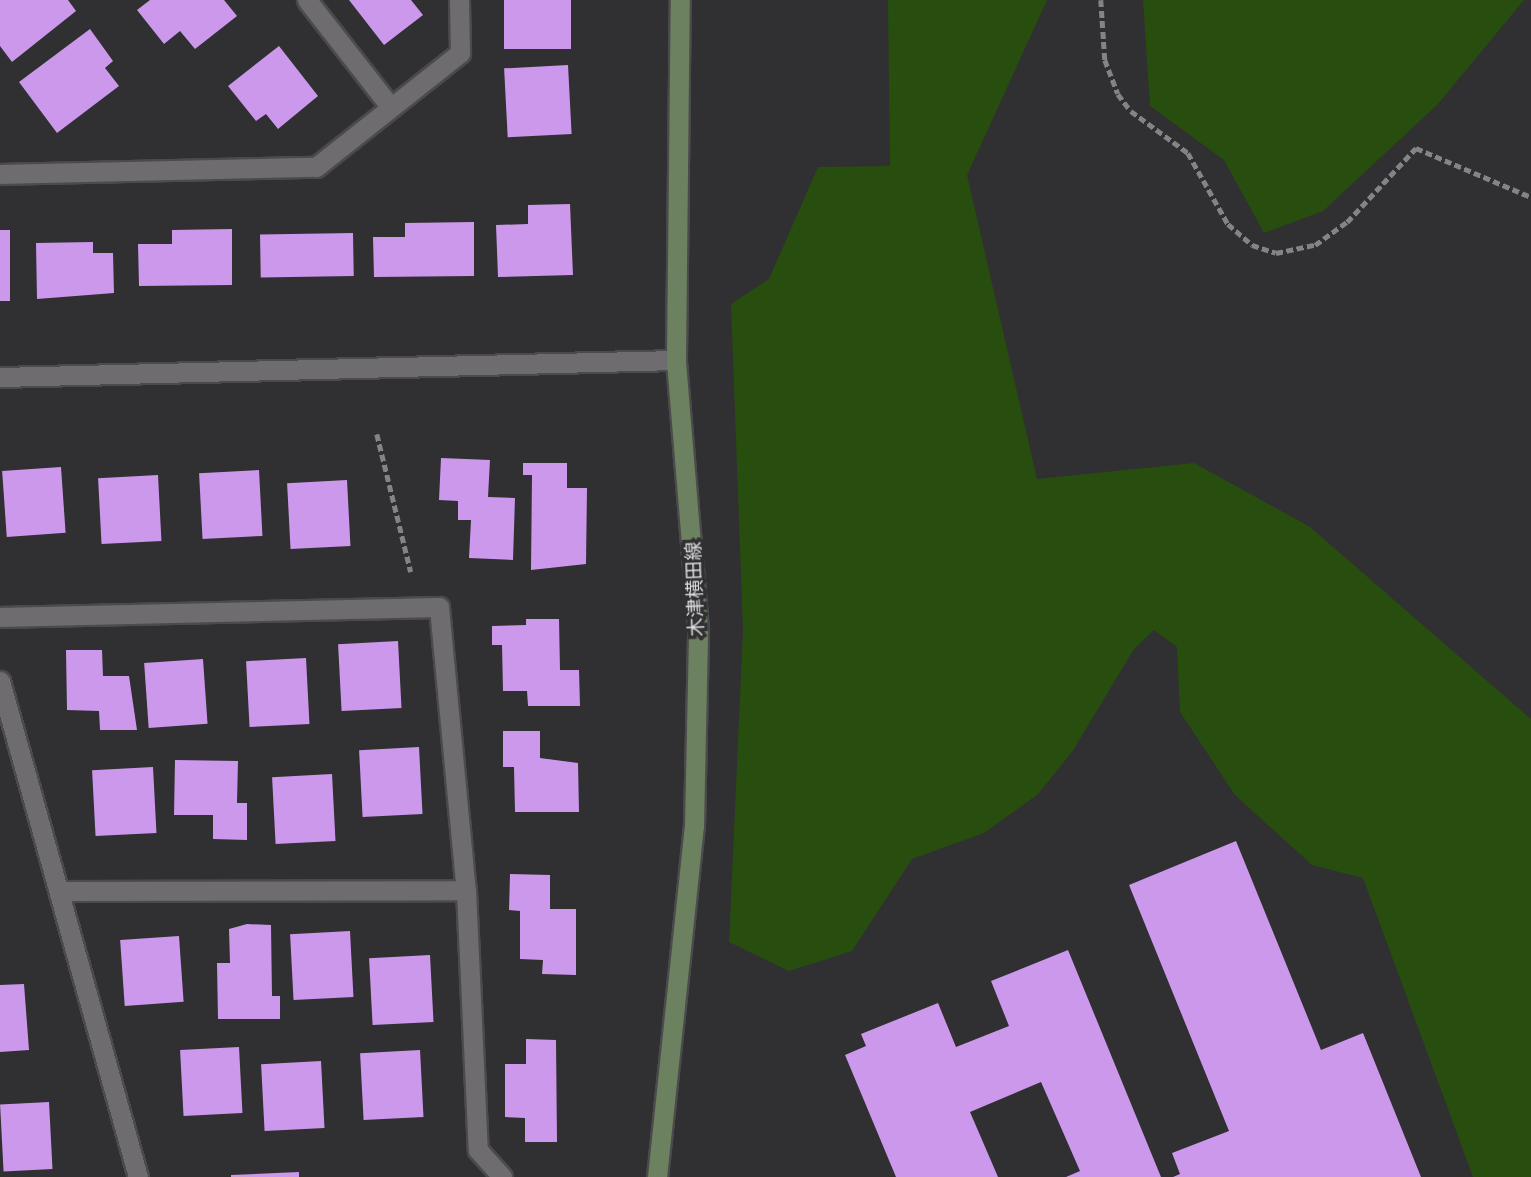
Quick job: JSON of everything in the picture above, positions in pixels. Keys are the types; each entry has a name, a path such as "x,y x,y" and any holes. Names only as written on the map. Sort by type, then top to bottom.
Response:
{"main road":[{"name":"木津横田線","path":"657,1177 673,1071 694,813 698,629 676,360 680,0"}],"street":[{"path":"307,0 388,106"},
{"path":"0,174 316,167 388,106 460,53 459,0"},
{"path":"0,377 676,360"},
{"path":"0,617 420,610 439,607 466,890 478,1150 502,1177"},
{"path":"0,681 138,1177"},
{"path":"59,891 466,890"}],"path":[{"path":"1101,0 1105,60 1118,94 1131,111 1188,153 1228,224 1252,245 1276,253 1315,245 1347,222 1416,148 1531,197"},
{"path":"377,435 420,610"}],"green space":[{"path":"888,0 1047,0 967,175 1037,479 1194,463 1310,527 1531,719 1531,1177 1473,1177 1363,878 1312,865 1235,795 1180,712 1177,647 1154,630 1134,649 1072,752 1037,795 984,833 912,859 852,951 789,971 729,942 743,630 731,304 769,279 818,167 890,166"},
{"path":"1143,0 1524,0 1437,105 1323,211 1264,233 1224,160 1150,106"}],"building":[{"path":"0,0 68,0 76,11 12,62 0,46"},
{"path":"150,0 224,0 237,16 195,49 180,31 164,44 137,10"},
{"path":"349,0 411,0 423,15 384,45"},
{"path":"504,0 571,0 571,49 504,49"},
{"path":"90,29 113,61 105,68 119,86 57,133 19,82"},
{"path":"279,46 318,96 278,129 266,114 256,121 228,86"},
{"path":"568,65 572,134 508,137 504,68"},
{"path":"570,204 573,275 498,277 496,225 528,224 528,205"},
{"path":"474,222 474,276 374,277 373,237 405,237 405,223"},
{"path":"232,229 232,285 139,286 138,244 172,244 172,230"},
{"path":"0,230 10,230 10,301 0,301"},
{"path":"353,233 354,276 261,278 260,235"},
{"path":"93,242 93,253 113,253 114,293 37,299 36,243"},
{"path":"441,458 490,460 488,497 515,498 513,560 469,558 471,520 458,520 458,501 439,500"},
{"path":"523,463 567,463 567,488 587,488 586,564 531,570 532,475 523,475"},
{"path":"61,467 66,533 7,537 2,471"},
{"path":"259,470 262,536 203,539 199,473"},
{"path":"158,475 161,541 102,544 98,478"},
{"path":"347,480 350,546 291,549 287,483"},
{"path":"526,619 559,619 560,670 579,670 580,706 528,706 527,691 503,691 502,645 492,645 492,626 526,625"},
{"path":"398,641 402,708 342,711 338,644"},
{"path":"66,650 102,650 103,676 129,676 137,730 100,730 99,711 67,710"},
{"path":"306,658 309,724 250,727 246,661"},
{"path":"203,659 208,724 149,728 144,663"},
{"path":"503,731 540,731 540,758 578,763 579,812 515,812 514,767 503,767"},
{"path":"419,747 423,814 363,817 359,750"},
{"path":"175,760 238,761 237,803 247,803 247,840 213,839 213,815 174,815"},
{"path":"153,767 156,833 96,836 92,770"},
{"path":"332,774 336,841 276,844 272,777"},
{"path":"1236,841 1321,1050 1363,1033 1421,1177 1173,1177 1180,1174 1172,1153 1229,1131 1129,885"},
{"path":"510,874 550,875 550,909 576,909 576,975 542,974 543,960 520,959 520,911 509,910"},
{"path":"247,924 271,925 272,996 280,996 280,1019 218,1019 217,963 230,963 229,929"},
{"path":"350,931 353,997 294,1000 290,934"},
{"path":"179,936 184,1002 125,1006 120,940"},
{"path":"1068,950 1161,1177 1066,1177 1080,1171 1041,1082 970,1112 998,1177 896,1177 845,1055 866,1046 861,1034 938,1003 956,1047 1009,1026 991,981"},
{"path":"430,955 434,1022 373,1025 369,958"},
{"path":"24,984 29,1050 0,1052 0,985"},
{"path":"526,1039 556,1040 557,1142 525,1142 525,1118 505,1117 505,1064 526,1064"},
{"path":"239,1047 242,1113 184,1116 180,1050"},
{"path":"420,1050 424,1117 364,1120 360,1053"},
{"path":"321,1061 325,1128 265,1131 261,1064"},
{"path":"49,1102 53,1169 4,1171 0,1105"},
{"path":"299,1172 299,1177 231,1177 231,1175"}]}
